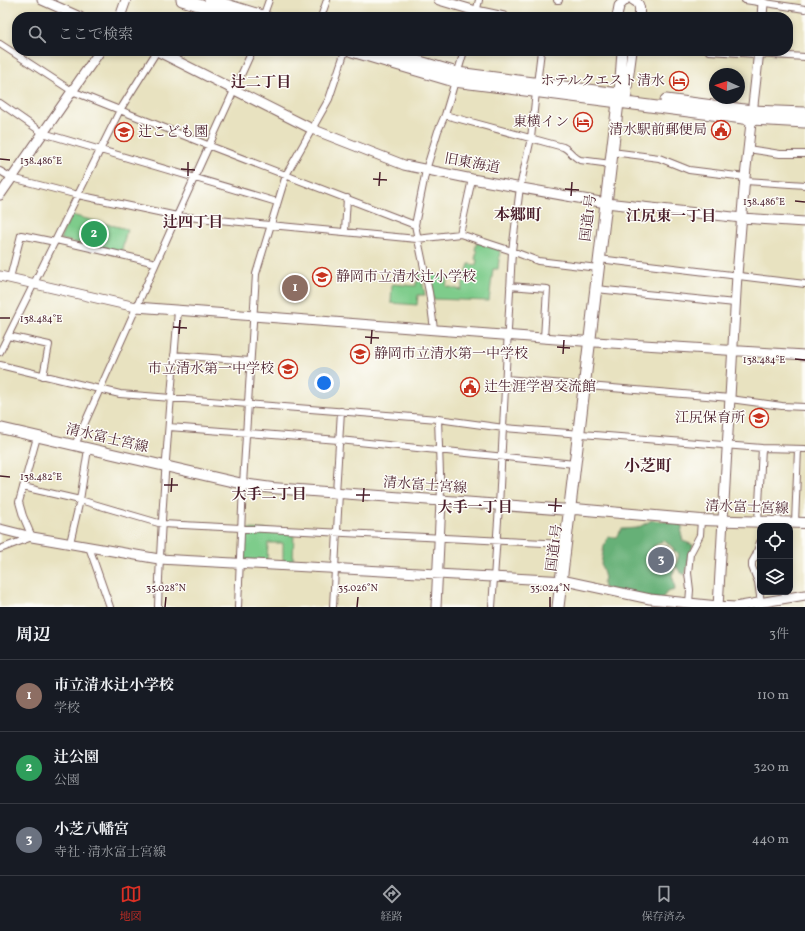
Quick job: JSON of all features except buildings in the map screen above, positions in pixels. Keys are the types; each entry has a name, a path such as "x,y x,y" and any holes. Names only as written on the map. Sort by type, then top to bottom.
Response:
{"highway":[{"path":"182,0 222,12"},
{"path":"210,0 248,12"},
{"path":"372,56 456,77 805,122"},
{"path":"397,56 456,77"},
{"name":"国道1号","path":"558,607 564,581 622,98"},
{"path":"752,115 805,113"},
{"name":"国道1号","path":"609,203 611,164 615,152"},
{"name":"国道1号","path":"563,607 565,544 572,510 575,464 581,434"}],"main road":[{"name":"清水富士宮線","path":"0,428 165,467 243,484 272,488 500,506 757,524"}],"street":[{"path":"42,0 69,12"},
{"path":"122,12 126,0"},
{"path":"265,12 269,0"},
{"path":"323,12 327,0"},
{"path":"439,0 471,12"},
{"path":"476,12 479,0"},
{"path":"619,12 620,6 625,0"},
{"path":"745,0 805,9"},
{"path":"638,1 640,12"},
{"path":"762,12 763,3"},
{"path":"0,44 12,52"},
{"path":"19,56 72,90 210,146 415,225"},
{"path":"0,195 96,56"},
{"path":"0,352 120,110 154,56"},
{"name":"旧東海道","path":"167,56 312,129 393,162 472,179 609,203 742,218 805,222"},
{"path":"75,445 250,56"},
{"path":"238,607 247,404 256,274 286,175 329,99 343,56"},
{"path":"434,329 430,292 415,225 426,170 438,131 445,115 462,56"},
{"path":"492,607 493,577 500,506 512,251 520,187 531,138 540,56"},
{"path":"622,56 622,98"},
{"path":"622,98 631,56"},
{"path":"718,606 737,275 748,148 759,56"},
{"path":"787,56 805,58"},
{"path":"0,102 43,133 278,202"},
{"path":"445,115 566,148 580,160 611,164"},
{"path":"748,148 780,154 805,154"},
{"path":"615,152 659,158 689,170 745,179 805,185"},
{"path":"0,170 12,178 78,195 177,216 417,239 460,234 538,261 601,263 737,275 805,284"},
{"path":"460,234 472,179"},
{"path":"345,231 346,198"},
{"path":"10,278 21,234 156,263"},
{"path":"0,276 136,307 592,342 805,355"},
{"path":"510,286 547,289 544,338"},
{"path":"598,289 735,303"},
{"path":"158,607 159,559 165,467 178,311"},
{"path":"8,336 49,345 43,376"},
{"path":"174,355 250,361"},
{"path":"0,365 120,394 438,419 504,428 762,448 805,449"},
{"path":"506,379 587,385 730,399 782,406 805,407"},
{"path":"333,607 341,411"},
{"path":"436,607 441,501 438,419"},
{"path":"169,428 339,440 575,464"},
{"path":"32,537 19,502 37,437"},
{"path":"762,448 762,523"},
{"path":"70,543 80,500 88,449"},
{"path":"798,449 800,523"},
{"path":"23,487 80,500 162,524 565,544"},
{"path":"689,603 690,590 688,573 690,554 700,535 701,520"},
{"path":"0,529 32,537 159,559 564,581 649,603 689,603 735,607 805,595"},
{"path":"0,549 32,537"},
{"path":"89,547 110,607"},
{"path":"757,552 752,562 752,567 758,582 762,603"}],"green space":[{"path":"71,215 127,229 121,253 60,239"},
{"path":"477,242 500,250 498,269 493,269 489,301 433,299 428,273 448,278 446,286 461,290 469,264 476,265 477,260 475,259 477,251 475,250"},
{"path":"420,271 425,295 418,295 417,305 391,303 392,284 416,286"},
{"path":"652,520 678,523 682,525 681,533 683,541 693,545 685,575 680,572 676,566 672,575 675,590 667,592 661,600 604,588 603,583 605,578 601,564 604,546 608,537 616,537 622,529 637,528","holes":["664,540 673,548 674,551 679,554 676,565 672,565 669,562 667,546 664,545 658,550 653,547"]},
{"path":"245,529 294,531 293,562 283,561 283,543 268,543 267,560 243,560"}],"place":[{"name":"ホテルクエスト清水","path":"679,81"},
{"name":"東横イン","path":"583,122"},
{"name":"清水駅前郵便局","path":"721,130"},
{"name":"辻こども園","path":"124,132"},
{"name":"辻公園","path":"94,234"},
{"name":"静岡市立清水辻小学校","path":"322,277"},
{"name":"市立清水辻小学校","path":"295,288"},
{"name":"静岡市立清水第一中学校","path":"360,354"},
{"name":"市立清水第一中学校","path":"288,369"},
{"name":"辻生涯学習交流館","path":"470,387"},
{"name":"江尻保育所","path":"759,418"},
{"name":"小芝八幡宮","path":"661,560"}],"district":[{"name":"辻二丁目","path":"261,83"},
{"name":"本郷町","path":"518,216"},
{"name":"江尻東一丁目","path":"671,217"},
{"name":"辻四丁目","path":"193,223"},
{"name":"小芝町","path":"648,467"},
{"name":"大手二丁目","path":"269,495"},
{"name":"大手一丁目","path":"475,508"}]}
